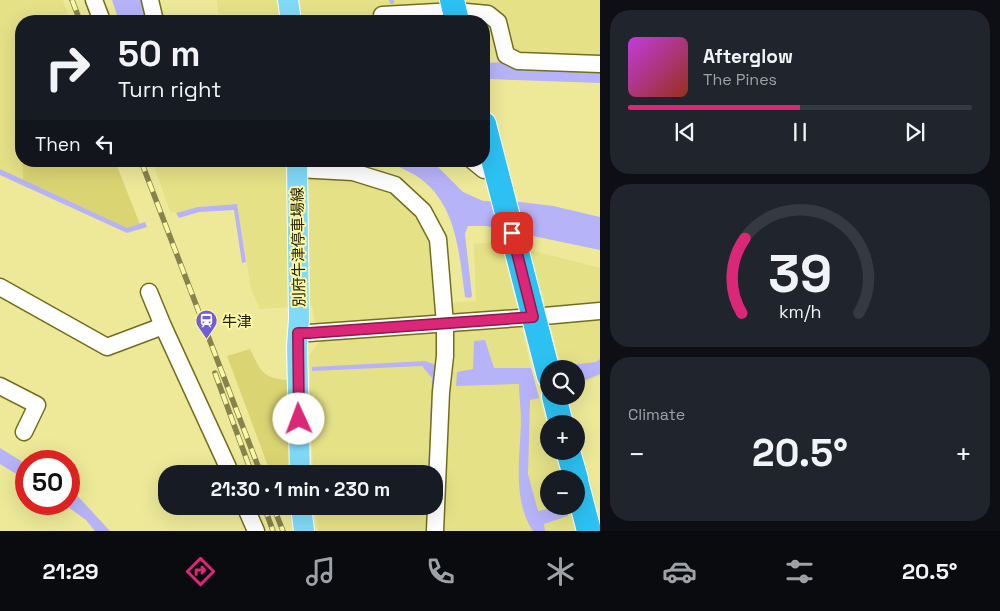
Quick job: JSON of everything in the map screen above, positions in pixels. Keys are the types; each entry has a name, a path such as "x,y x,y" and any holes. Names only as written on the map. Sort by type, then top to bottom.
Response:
{"highway":[{"path":"490,148 545,360"},
{"path":"585,515 589,531"}],"main road":[{"path":"288,0 290,15"},
{"name":"別府牛津停車場線","path":"297,167 300,465"},
{"path":"303,515 304,531"}],"street":[{"path":"94,0 100,15"},
{"path":"150,0 154,15"},
{"path":"382,12 455,11 489,15"},
{"path":"490,16 498,22 506,55 518,61 600,64"},
{"path":"313,167 354,172 395,185 423,211 438,239 445,356 441,392 435,531"},
{"path":"480,167 497,175"},
{"path":"149,292 227,465"},
{"path":"2,294 107,347 163,326"},
{"path":"298,333 444,324 600,311"},
{"path":"0,386 37,406 24,432"},
{"path":"249,515 256,531"}],"shaded area":[{"path":"0,0 63,0 68,15 15,15 15,167 22,167 23,181 0,172"},
{"path":"112,0 141,0 145,15 117,15"},
{"path":"217,0 439,0 443,15 218,15"},
{"path":"466,0 600,0 600,59 519,55 510,46 501,21 469,8"},
{"path":"509,62 600,70 600,83 490,79 490,63"},
{"path":"22,167 117,167 141,227 128,231 23,181"},
{"path":"154,167 377,167 398,179 427,203 442,235 451,303 476,301 474,244 501,241 540,405 544,415 540,415 540,460 557,460 559,470 540,470 540,515 572,515 576,531 318,531 316,515 443,515 443,465 313,465 309,356 318,343 312,306 260,309 251,289 237,204 198,207 176,213 170,211"},
{"path":"399,167 438,167 463,192 483,201 520,202 553,206 600,217 600,250 486,226 468,226 465,234 472,296 470,298 465,297 458,246 448,213 440,199 429,186 415,175"},
{"path":"0,169 127,228 145,222 147,227 127,233 0,175"},
{"path":"237,204 246,262 242,263 234,210 199,212 179,218 176,213 198,207"},
{"path":"530,250 600,268 600,376 585,382 585,360 560,360"},
{"path":"485,340 494,368 531,368 539,398 530,400 528,474 540,515 568,516 544,524 545,531 533,531 526,519 522,506 519,478 521,422 519,384 456,386 457,372 473,369 474,341"},
{"path":"250,349 263,372 279,379 288,380 290,465 268,465 227,356"},
{"path":"600,359 600,374 585,380 585,363 596,362"},
{"path":"425,361 436,365 433,465 428,465 432,378 422,366 312,371 312,367"},
{"path":"0,448 15,457 15,473 0,464"},
{"path":"80,499 110,531 95,531 79,515"}],"railway":[{"path":"72,0 78,15"},
{"path":"143,167 258,465"},
{"path":"215,373 249,465"},
{"path":"267,515 273,531"},
{"path":"277,515 283,531"}],"place":[{"name":"牛津","path":"206,340"}],"route":[{"path":"299,419 298,333 533,317 512,233"}]}
